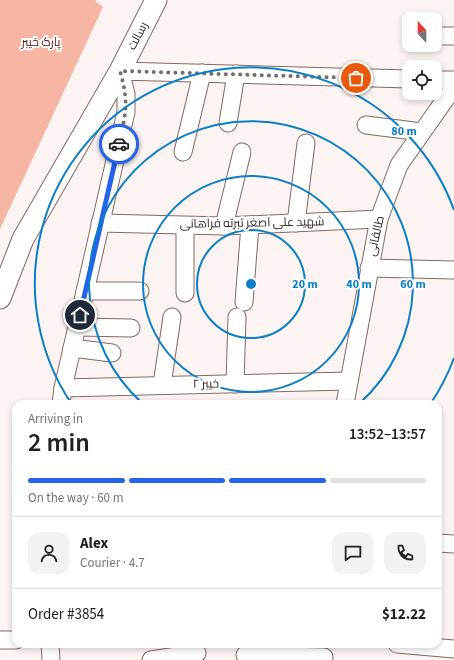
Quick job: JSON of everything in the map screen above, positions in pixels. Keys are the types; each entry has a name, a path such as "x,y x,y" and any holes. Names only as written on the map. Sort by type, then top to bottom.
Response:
{"street":[{"name":"رسالت","path":"120,71 156,0"},
{"path":"442,36 454,36"},
{"path":"120,71 402,79"},
{"path":"62,396 126,112 126,94 120,71"},
{"path":"0,298 23,239 120,71"},
{"path":"183,152 202,73"},
{"path":"228,123 236,74"},
{"path":"442,80 454,80"},
{"name":"طالقانی","path":"346,400 379,219 399,165 454,87"},
{"path":"366,125 422,132"},
{"path":"296,223 306,143"},
{"path":"224,226 242,152"},
{"name":"شهید علی اصغر تبرته فراهانی","path":"100,223 224,226 379,219"},
{"path":"235,384 250,225"},
{"path":"185,226 185,293"},
{"path":"369,268 454,270"},
{"path":"85,291 140,291"},
{"path":"162,385 172,317"},
{"path":"77,326 131,328"},
{"path":"72,348 112,353"},
{"name":"خیبر ۲","path":"62,396 162,385 349,381"},
{"path":"442,543 454,544"},
{"path":"0,640 12,640"},
{"path":"50,648 51,660"},
{"path":"405,648 416,653 454,649"},
{"path":"151,660 197,652"},
{"path":"245,655 324,654"}],"green space":[{"name":"پارک خیبر","path":"0,0 94,0 103,7 0,229"}],"way so far":[{"path":"119,144 126,112 126,94 120,71 356,78"}],"route":[{"path":"80,315 119,144"}]}
